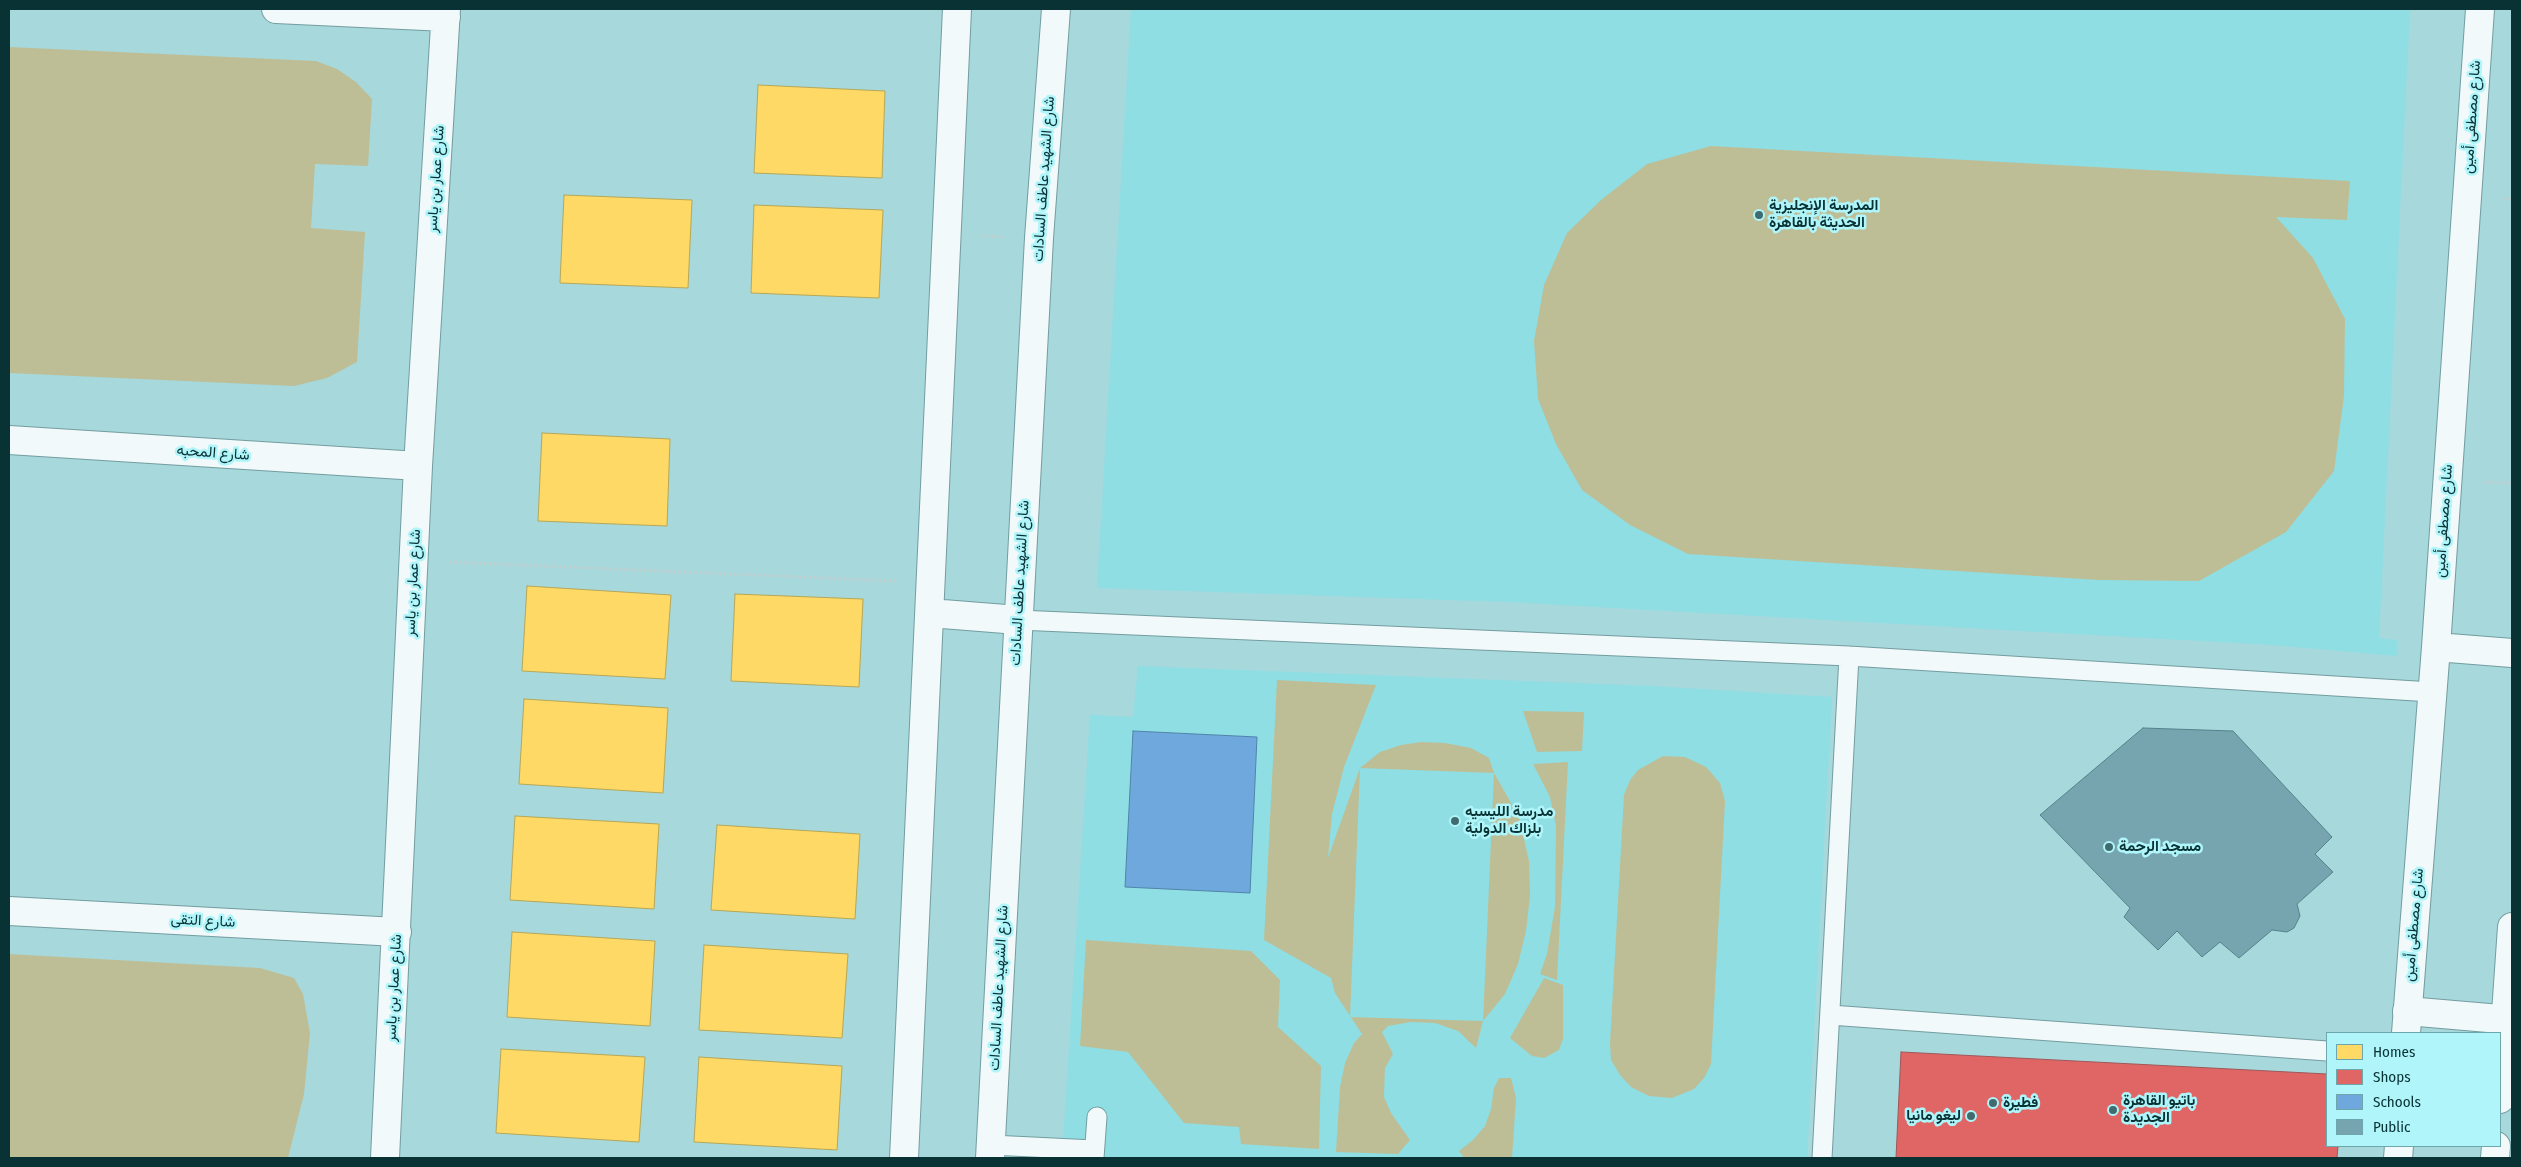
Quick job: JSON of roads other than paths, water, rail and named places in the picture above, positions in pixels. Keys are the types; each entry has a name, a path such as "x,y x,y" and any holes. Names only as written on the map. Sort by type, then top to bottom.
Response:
{"street":[{"path":"276,9 446,13"},
{"path":"904,1158 957,9"},
{"name":"شارع الشهيد عاطف السادات","path":"991,1151 1039,238 1056,9"},
{"name":"شارع مصطفى أمين","path":"2406,1022 2436,647 2480,9"},
{"name":"شارع عمار بن ياسر","path":"385,1158 418,466 446,13"},
{"name":"شارع المحبه","path":"9,440 418,466"},
{"path":"930,614 1018,620"},
{"path":"2436,647 2512,653"},
{"name":"شارع التقى","path":"9,911 397,932"},
{"path":"2501,1090 2509,1020 2512,927"},
{"path":"2406,1022 2509,1020"}],"lane":[{"path":"1018,620 1849,656 2432,692"},
{"path":"1822,1158 1849,656"},
{"path":"1830,1015 2326,1051"},
{"path":"991,1151 1094,1154 1097,1117"}],"place":[{"name":"المدرسة الإنجليزية الحديثة بالقاهرة","path":"1759,215"},
{"name":"مدرسة الليسيه بلزاك الدولية","path":"1455,821"},
{"name":"مسجد الرحمة","path":"2109,847"},
{"name":"فطيرة","path":"1993,1103"},
{"name":"باتيو القاهرة الجديدة","path":"2113,1110"},
{"name":"ليغو مانيا","path":"1971,1116"}]}
